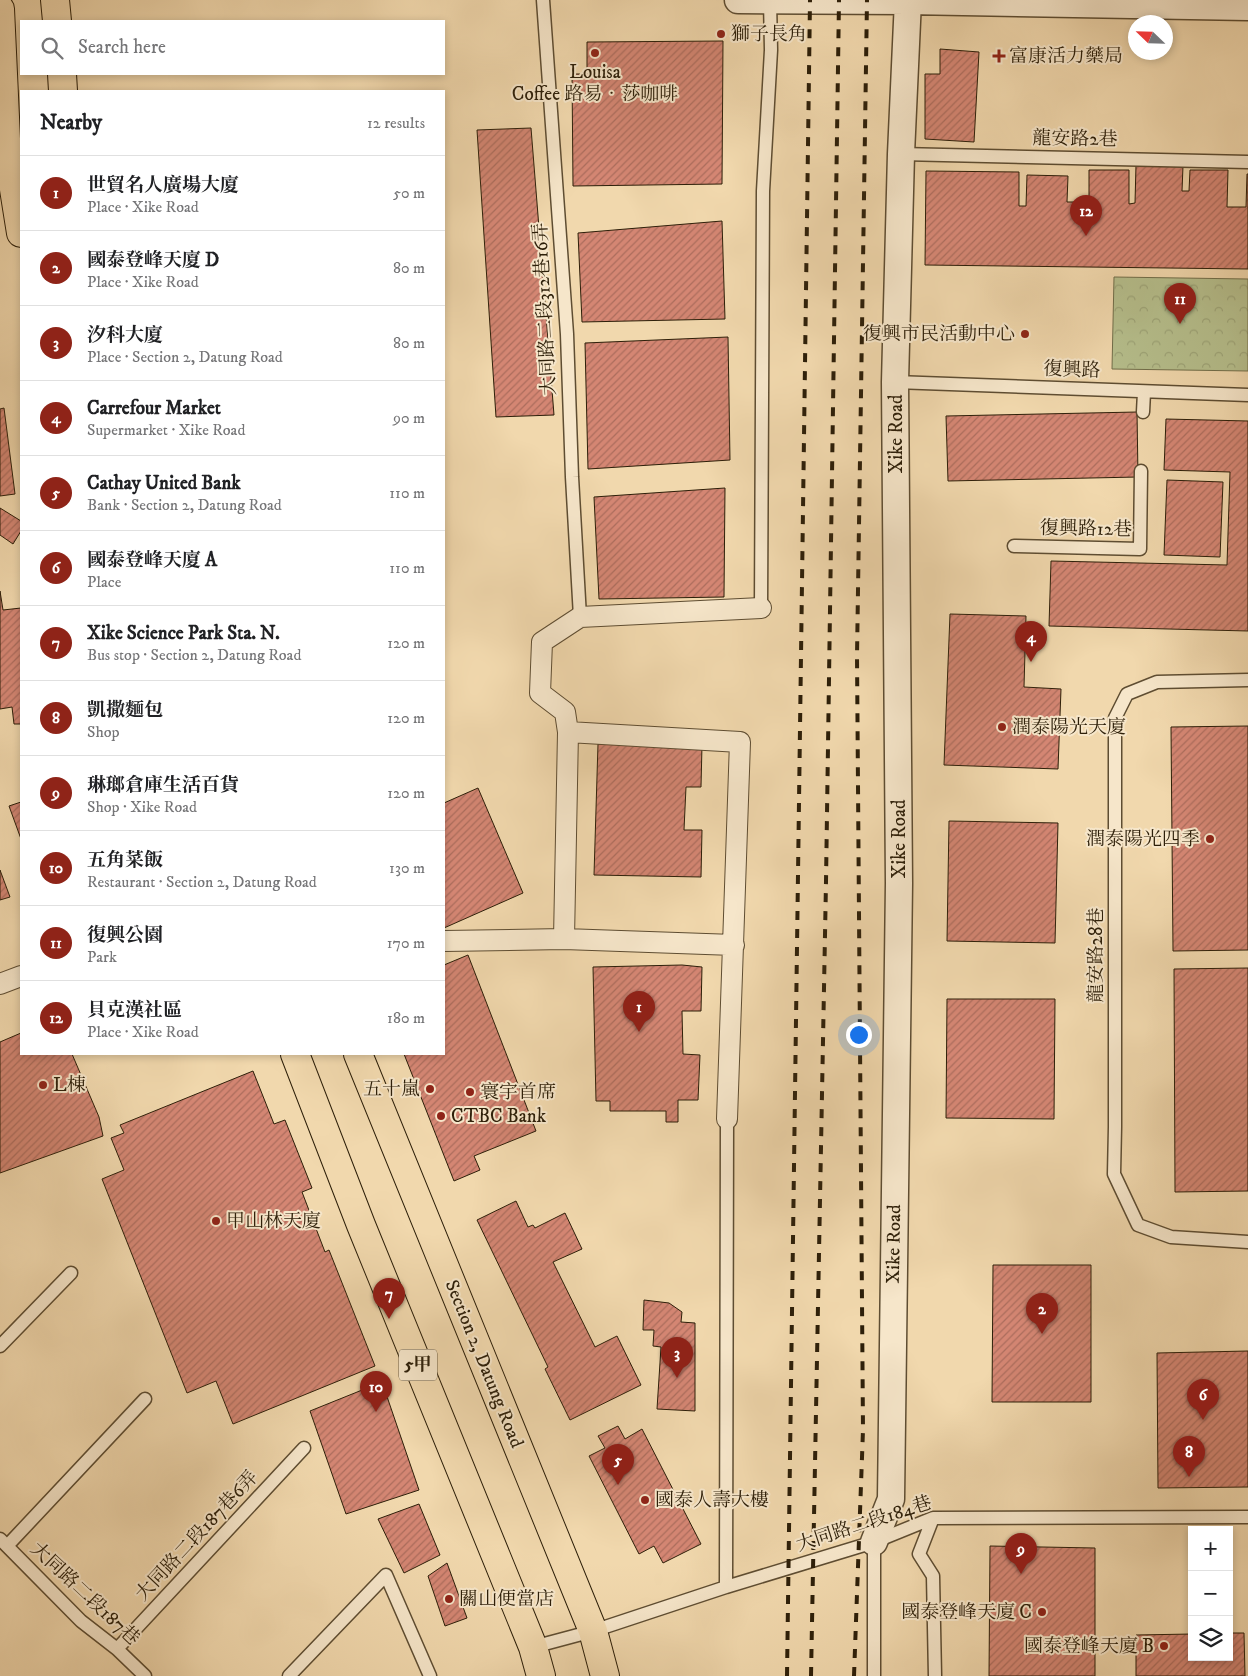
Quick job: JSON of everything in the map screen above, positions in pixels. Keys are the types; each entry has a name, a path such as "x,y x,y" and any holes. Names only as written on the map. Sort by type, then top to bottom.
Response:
{"main road":[{"path":"55,0 57,20"},
{"path":"0,9 6,139 20,227"},
{"path":"62,75 63,90"},
{"name":"5甲","path":"295,1055 361,1225 533,1647 541,1676"},
{"name":"Section 2, Datung Road","path":"358,1055 593,1631 605,1676"}],"street":[{"path":"738,0 908,0 1248,7"},
{"name":"Xike Road","path":"874,1542 891,1499 899,883 895,382 901,154 908,0"},
{"path":"564,939 568,732 565,712 540,693 542,642 580,617 761,608"},
{"path":"568,732 740,742 727,1119"},
{"path":"445,941 564,939 734,945"},
{"path":"0,984 20,976"}],"lane":[{"name":"大同路二段312巷16弄","path":"543,0 567,334 572,477 580,617"},
{"path":"761,608 763,191 771,50 770,0"},
{"name":"龍安路2巷","path":"901,154 1248,162"},
{"name":"復興路","path":"895,382 1248,395"},
{"path":"1143,412 1144,392"},
{"name":"復興路12巷","path":"1014,546 1140,549 1141,472"},
{"name":"龍安路28巷","path":"1248,680 1157,682 1127,694 1114,718 1114,1174 1138,1225 1171,1238 1248,1242"},
{"path":"726,1587 727,1119"},
{"path":"0,1346 71,1273"},
{"path":"3,1542 145,1399"},
{"name":"大同路二段187巷6弄","path":"117,1650 304,1448"},
{"name":"大同路二段184巷","path":"533,1647 593,1631 726,1587 874,1542 933,1518 1248,1517"},
{"path":"933,1518 919,1554 933,1576 935,1676"},
{"name":"大同路二段187巷","path":"3,1542 81,1621 145,1676"},
{"name":"Xike Road","path":"874,1542 874,1676"},
{"path":"289,1676 386,1575 430,1676"}],"green space":[{"path":"1114,277 1248,279 1248,371 1112,369"}],"building":[{"path":"723,41 722,184 573,186 572,74 587,74 587,42"},
{"path":"940,49 979,52 974,142 925,139 925,74 940,74"},
{"path":"531,128 554,415 496,417 477,130"},
{"path":"1136,165 1183,166 1182,191 1189,191 1190,170 1228,170 1227,207 1246,207 1248,174 1248,269 925,265 926,171 1019,172 1019,206 1026,206 1027,175 1068,176 1067,202 1089,202 1089,170 1129,170 1129,204 1135,203"},
{"path":"722,221 725,319 582,322 578,233"},
{"path":"728,337 730,460 588,469 585,343"},
{"path":"4,408 15,494 0,496 0,409"},
{"path":"1137,412 1138,477 948,481 946,416"},
{"path":"1166,419 1248,421 1248,631 1049,626 1051,561 1227,565 1230,472 1164,470"},
{"path":"1167,480 1223,482 1220,557 1164,555"},
{"path":"725,488 724,597 599,599 594,497"},
{"path":"0,508 20,520 20,533 13,544 0,535"},
{"path":"0,591 3,610 20,608 20,724 14,724 12,707 0,709"},
{"name":"潤泰陽光天廈","path":"950,614 1026,616 1024,687 1061,689 1058,769 944,765"},
{"name":"潤泰陽光四季","path":"1248,726 1248,950 1173,951 1171,727"},
{"path":"598,744 702,745 701,787 686,787 684,830 702,830 701,877 594,875"},
{"path":"478,788 523,893 445,928 445,803"},
{"path":"20,802 20,836 9,806"},
{"path":"949,821 1058,823 1055,943 947,941"},
{"path":"0,870 10,897 0,900"},
{"name":"寰宇首席","path":"468,955 536,1131 474,1156 480,1170 454,1181 404,1055 445,1055 445,965"},
{"path":"682,965 702,967 701,1011 682,1011 683,1054 700,1055 698,1100 678,1100 678,1122 666,1122 666,1111 610,1111 610,1101 596,1101 593,967"},
{"path":"1248,968 1248,1191 1175,1192 1174,969"},
{"path":"947,999 1055,999 1054,1119 946,1118"},
{"name":"L棟","path":"20,1033 20,1055 72,1055 99,1117 103,1136 0,1173 0,1042"},
{"name":"甲山林天廈","path":"253,1071 274,1124 285,1120 312,1188 302,1192 325,1252 329,1250 375,1366 233,1424 216,1381 187,1393 102,1179 124,1170 111,1138 124,1133 120,1125"},
{"path":"516,1201 528,1227 533,1225 535,1228 565,1213 582,1249 553,1262 595,1347 617,1336 641,1385 570,1420 545,1369 548,1367 477,1220"},
{"path":"993,1265 1091,1265 1091,1402 992,1402"},
{"path":"644,1300 669,1303 682,1312 681,1322 695,1323 695,1411 657,1409 661,1347 653,1346 654,1330 643,1330"},
{"path":"1248,1351 1248,1487 1158,1488 1157,1353"},
{"path":"382,1382 419,1490 346,1514 310,1411"},
{"name":"國泰人壽大樓","path":"618,1426 625,1439 642,1429 701,1544 663,1563 654,1546 639,1554 589,1456 605,1448 598,1436"},
{"path":"419,1504 440,1555 404,1573 378,1519"},
{"name":"國泰登峰天廈 C","path":"990,1546 1095,1548 1095,1676 989,1676"},
{"path":"447,1563 467,1618 445,1626 428,1576"},
{"name":"國泰登峰天廈 B","path":"1233,1633 1244,1633 1245,1676 1136,1676 1136,1635 1188,1634 1188,1661 1233,1661"}],"railway":[{"path":"787,1676 810,0"},
{"path":"811,1676 826,882 839,0"},
{"path":"854,1676 863,1430 857,656 867,0"}],"place":[{"name":"獅子長角","path":"721,34"},
{"name":"Louisa Coffee 路易．莎咖啡","path":"595,53"},
{"name":"富康活力藥局","path":"999,56"},
{"name":"貝克漢社區","path":"1086,236"},
{"name":"復興公園","path":"1180,324"},
{"name":"復興市民活動中心","path":"1025,334"},
{"name":"Carrefour Market","path":"1031,662"},
{"name":"潤泰陽光天廈","path":"1002,727"},
{"name":"潤泰陽光四季","path":"1210,839"},
{"name":"世貿名人廣場大廈","path":"639,1032"},
{"name":"L棟","path":"43,1085"},
{"name":"五十嵐","path":"430,1089"},
{"name":"寰宇首席","path":"470,1092"},
{"name":"CTBC Bank","path":"441,1116"},
{"name":"甲山林天廈","path":"216,1221"},
{"name":"Xike Science Park Sta. N.","path":"389,1319"},
{"name":"國泰登峰天廈 D","path":"1042,1334"},
{"name":"汐科大廈","path":"677,1378"},
{"name":"五角菜飯","path":"376,1412"},
{"name":"國泰登峰天廈 A","path":"1203,1420"},
{"name":"凱撒麵包","path":"1189,1477"},
{"name":"Cathay United Bank","path":"618,1485"},
{"name":"國泰人壽大樓","path":"645,1500"},
{"name":"琳瑯倉庫生活百貨","path":"1021,1574"},
{"name":"關山便當店","path":"449,1599"},
{"name":"國泰登峰天廈 C","path":"1042,1612"},
{"name":"國泰登峰天廈 B","path":"1164,1646"}]}
